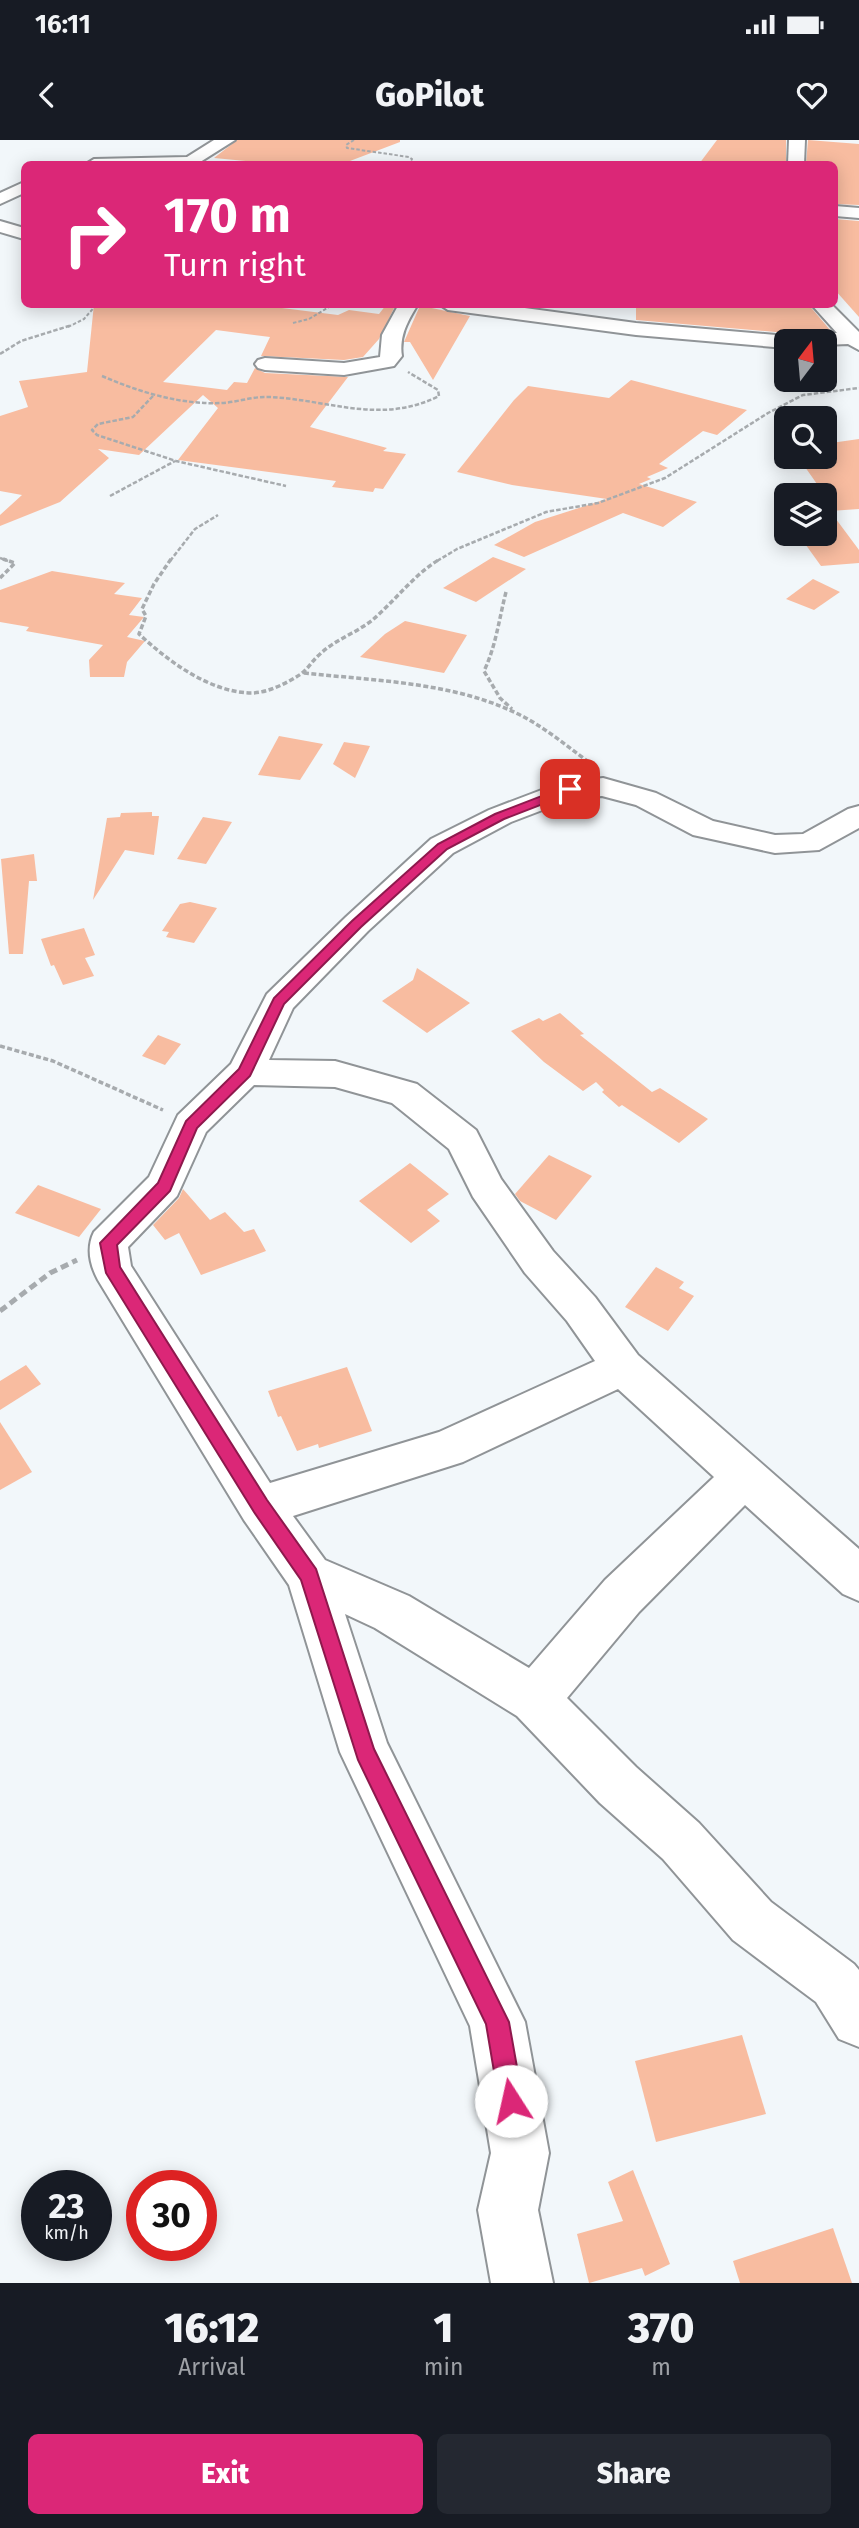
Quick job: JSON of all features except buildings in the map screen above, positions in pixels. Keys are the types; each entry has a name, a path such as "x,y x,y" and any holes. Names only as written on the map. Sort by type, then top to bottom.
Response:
{"street":[{"path":"192,161 226,140"},
{"path":"796,161 797,140"},
{"path":"0,199 21,188"},
{"path":"838,211 859,213"},
{"path":"0,226 21,233"},
{"path":"265,364 344,369 387,362 392,356 389,344 392,331 406,308"},
{"path":"482,308 636,329 774,340"},
{"path":"636,329 640,308"},
{"path":"825,308 856,340"},
{"path":"837,340 856,340"},
{"path":"522,2283 508,2210 520,2153 498,2022 365,1752 309,1575 260,1506 112,1269 108,1243 164,1186 191,1125 244,1072 279,1002 357,924 442,846 500,817 570,789 603,787 646,799 704,828 775,844 808,843 859,815"},
{"path":"244,1072 335,1074 404,1093 463,1140 486,1187 509,1220 540,1262 581,1309 623,1367 859,1579"},
{"path":"260,1506 448,1448 623,1367"},
{"path":"534,1699 622,1596 746,1475"},
{"path":"309,1575 392,1612 534,1699 618,1785 681,1841 752,1921 835,1983 859,2019"}],"path":[{"path":"354,140 346,145 347,148 410,157 411,161"},
{"path":"0,354 21,341 81,321 93,313 95,308"},
{"path":"293,323 309,319 327,308"},
{"path":"102,376 133,391 154,396 218,403 274,397 403,412 427,404 439,396 438,390 387,362"},
{"path":"218,516 195,529 154,584 142,609 146,616 139,634 159,653 194,675 223,687 251,693 270,690 303,673 319,654 373,619 425,568 457,549 545,512 598,503 665,478 768,413 803,395 859,388"},
{"path":"154,396 144,404 138,414 128,419 98,423 92,430 123,445 176,461 235,472 286,486"},
{"path":"110,496 176,461"},
{"path":"0,558 15,563 0,578"},
{"path":"506,592 496,630 495,647 484,671 500,698 515,712 594,766 603,787"},
{"path":"303,673 433,686 515,712"},
{"path":"0,1046 52,1061 115,1086 191,1125"},
{"path":"0,1311 50,1273 108,1243"}],"route":[{"path":"511,2101 498,2022 365,1752 309,1575 260,1506 112,1269 108,1243 164,1186 191,1125 213,1106 244,1072 279,1002 357,924 442,846 500,817 570,789"}]}
